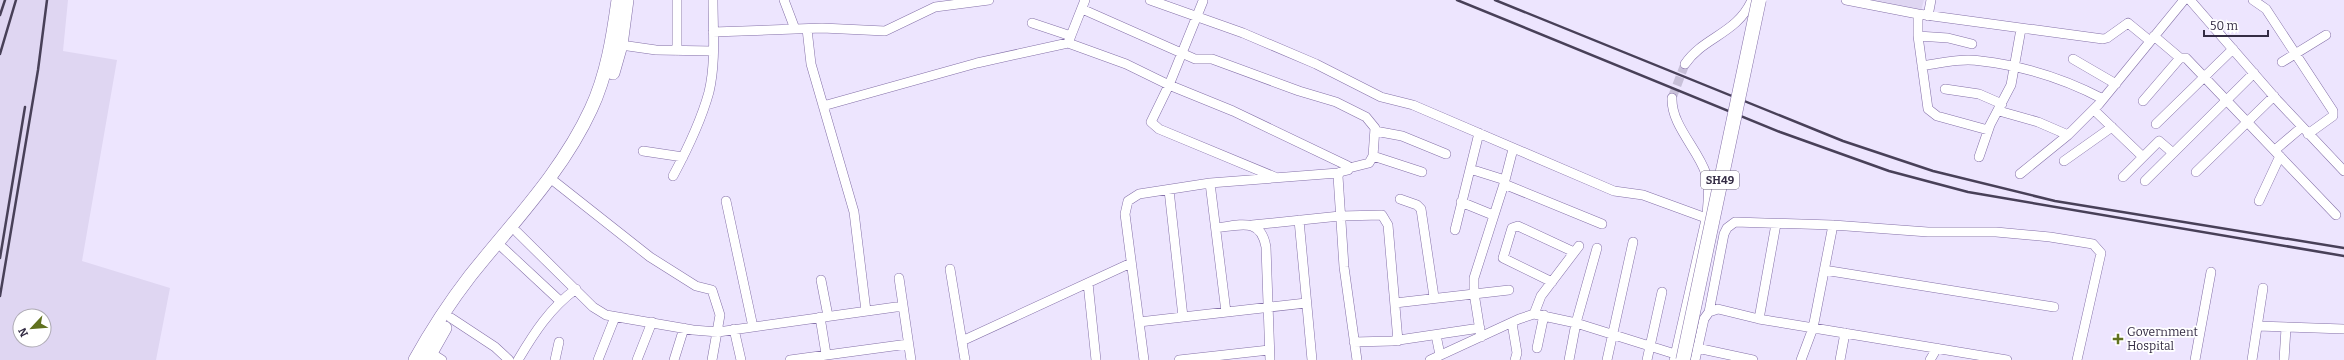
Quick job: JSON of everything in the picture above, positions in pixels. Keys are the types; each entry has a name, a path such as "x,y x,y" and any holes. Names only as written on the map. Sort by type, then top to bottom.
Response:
{"main road":[{"path":"415,360 468,279 530,205 557,167 588,115 606,65 618,0"},
{"path":"429,357 451,318 503,248 555,182 593,123 605,98 621,45 627,0"},
{"name":"SH49","path":"1677,358 1759,0"}],"street":[{"path":"677,0 677,50"},
{"path":"673,176 683,157 709,92 713,51 713,0"},
{"path":"784,0 795,29"},
{"path":"713,32 795,29 885,31 934,3 989,0"},
{"path":"1070,39 1085,0"},
{"path":"1150,0 1243,34 1316,64 1382,97 1413,105 1614,191 1643,195 1706,218"},
{"path":"1684,64 1694,54 1738,22 1747,11 1752,0"},
{"path":"1846,0 1928,16 2103,39 2107,38 2128,23 2180,58 2186,58 2336,215"},
{"path":"1928,16 1931,0"},
{"path":"2020,174 2068,135 2094,110 2184,0"},
{"path":"2190,0 2305,131 2344,171"},
{"path":"2253,0 2266,9 2333,111 2333,116 2305,131 2278,153 2259,201"},
{"path":"1203,1 1169,85 1151,122 1153,127 1277,178"},
{"path":"1082,9 1194,59 1212,59 1299,91 1336,102 1366,117 1372,123 1375,131 1373,156 1369,163 1349,168 1338,174 1210,184 1139,194 1128,201 1125,214 1144,360"},
{"path":"1918,14 1918,36 1926,104 1932,113 1988,130"},
{"path":"1032,23 1126,64 1169,85 1233,111 1304,147 1348,166 1349,168"},
{"path":"807,29 809,59 854,212 866,311"},
{"path":"1979,157 1988,130 2011,85 2021,29"},
{"path":"2282,62 2326,35"},
{"path":"1918,36 1948,38 1972,44"},
{"path":"823,106 1070,39"},
{"path":"621,45 656,50 713,51"},
{"path":"2156,124 2205,78 2233,49"},
{"path":"2142,101 2180,58"},
{"path":"2073,59 2116,84"},
{"path":"1922,66 1950,61 1980,61 2066,81 2103,100"},
{"path":"2145,181 2254,74"},
{"path":"1945,89 1979,94 2001,107 2068,135"},
{"path":"2196,172 2249,123 2274,96"},
{"path":"1354,342 1398,341 1436,335 1480,332 1512,323 1534,314 1576,323 1612,334 1650,346 1677,358 1706,218 1709,192 1706,175 1674,112 1672,98"},
{"path":"2094,110 2143,156"},
{"path":"2064,161 2112,127"},
{"path":"1375,131 1402,136 1446,154"},
{"path":"1455,230 1480,133"},
{"path":"2123,177 2159,141 2173,153"},
{"path":"1480,332 1474,293 1477,266 1505,182 1513,149"},
{"path":"643,152 683,157"},
{"path":"1373,156 1422,172"},
{"path":"1470,169 1505,182 1602,224"},
{"path":"1338,174 1340,216 1356,360"},
{"path":"555,182 645,254 696,286 712,290 720,314 712,360"},
{"path":"1210,184 1226,312"},
{"path":"1169,190 1183,317"},
{"path":"1400,199 1417,205 1421,209 1434,297"},
{"path":"726,201 753,327"},
{"path":"1461,202 1493,215"},
{"path":"1216,228 1340,216 1377,214 1386,219 1398,341"},
{"path":"1299,220 1312,360"},
{"path":"1695,360 1704,319 1709,312 1727,228 1741,220 1776,224 1833,225 1921,232 1996,232 2050,237 2097,246 2101,253 2101,258 2088,307 2077,360"},
{"path":"1759,319 1776,224"},
{"path":"1252,225 1262,233 1265,240 1270,360"},
{"path":"1801,360 1813,328 1833,225"},
{"path":"1534,314 1541,296 1552,282 1577,249 1518,226 1512,228 1503,258 1552,282"},
{"path":"517,232 596,310 616,317 718,332 903,306"},
{"path":"1607,360 1633,242"},
{"path":"503,248 560,301"},
{"path":"1569,360 1576,323 1597,248"},
{"path":"962,341 1131,264"},
{"path":"950,269 965,360"},
{"path":"1824,270 2054,307"},
{"path":"2195,360 2211,272"},
{"path":"899,278 911,360"},
{"path":"821,280 826,354"},
{"path":"1088,283 1096,360"},
{"path":"2252,360 2263,288"},
{"path":"518,360 537,328 560,301 576,289"},
{"path":"1395,302 1508,290"},
{"path":"1647,360 1662,292"},
{"path":"1139,322 1306,303"},
{"path":"1709,312 1718,310 1759,319 2007,360"},
{"path":"1537,348 1544,315"},
{"path":"598,360 616,317"},
{"path":"451,318 498,350 509,360"},
{"path":"636,360 652,322"},
{"path":"1512,323 1517,353 1516,360"},
{"path":"2257,326 2344,330"},
{"path":"674,360 684,328"},
{"path":"2284,360 2286,328"},
{"path":"734,329 741,360"},
{"path":"1430,360 1480,332"},
{"path":"1840,360 1845,333"},
{"path":"1436,335 1440,355"},
{"path":"555,360 559,342"},
{"path":"790,360 908,344"},
{"path":"1698,348 1738,358 1753,360"},
{"path":"1930,360 1937,348"},
{"path":"1179,360 1269,350"},
{"path":"429,357 442,360"}],"shaded area":[{"path":"0,0 68,0 63,51 117,60 82,261 170,288 156,360 0,360"},
{"path":"1863,0 1924,0 1921,11"}],"tunnel":[{"path":"1672,98 1685,64"}],"railway":[{"path":"0,15 5,0"},
{"path":"0,54 16,0"},
{"path":"0,296 38,70 47,0"},
{"path":"1457,0 1780,132 1889,171 1968,192 2344,256"},
{"path":"1495,0 1843,141 1933,171 2055,201 2344,248"},
{"path":"0,258 25,107"}],"place":[{"name":"Government Hospital","path":"2118,339"}]}
